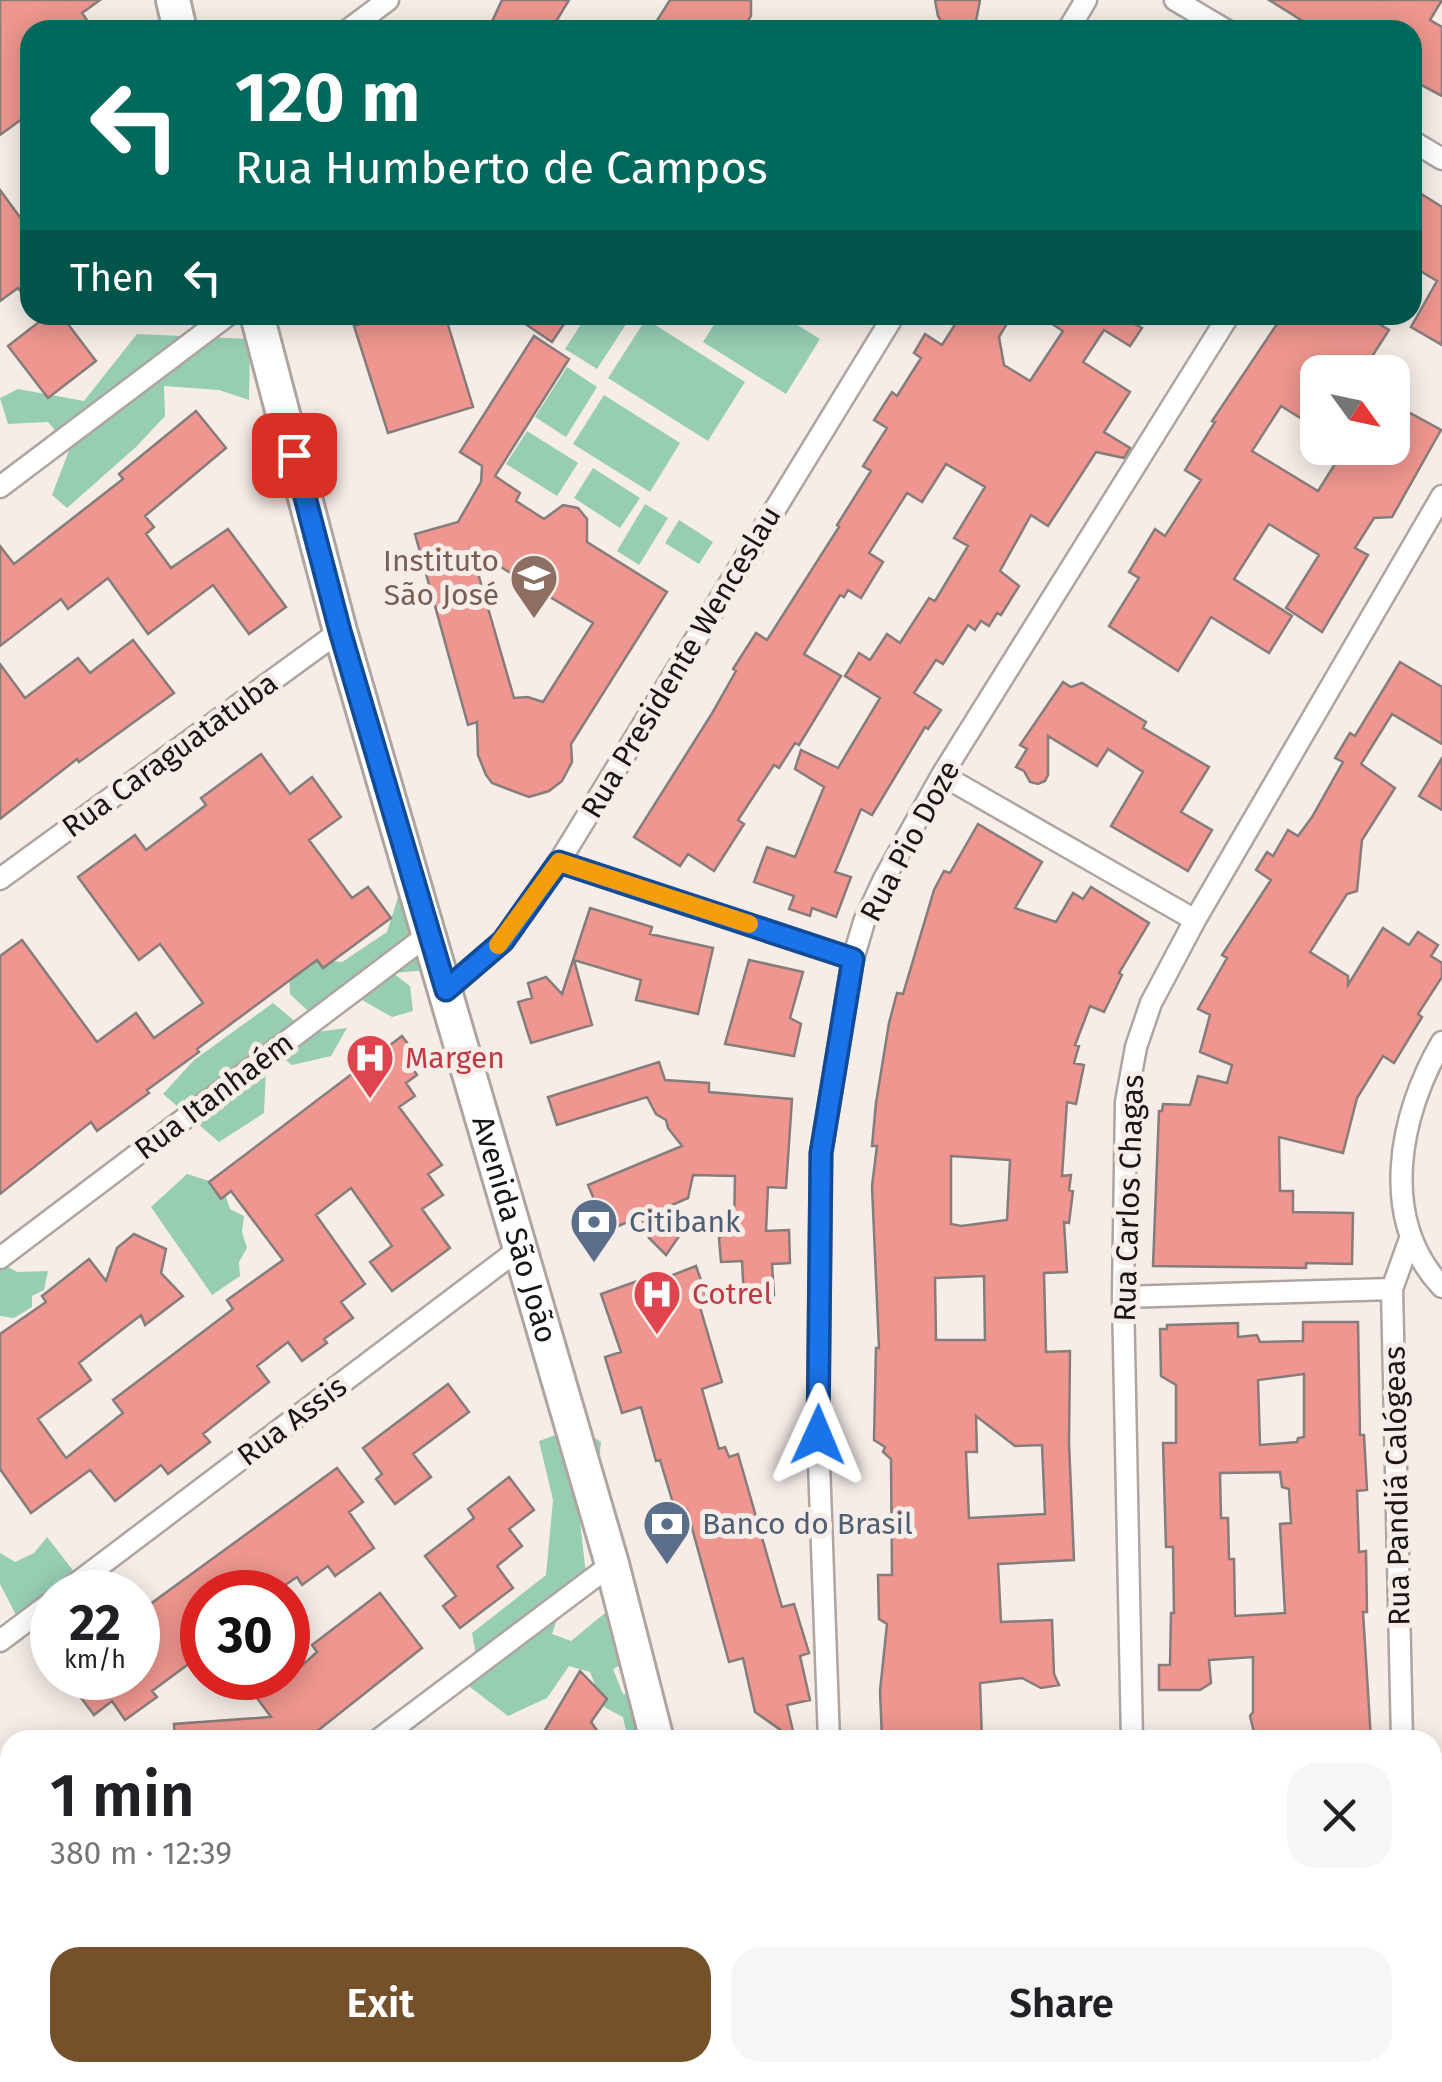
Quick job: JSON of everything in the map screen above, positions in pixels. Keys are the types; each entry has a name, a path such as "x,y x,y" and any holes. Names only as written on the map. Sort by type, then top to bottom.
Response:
{"main road":[{"name":"Avenida São João","path":"260,325 340,631 612,1564 654,1730"}],"street":[{"path":"361,20 388,0"},
{"path":"1175,0 1209,20"},
{"path":"4,476 214,325"},
{"name":"Rua Presidente Wenceslau","path":"446,990 503,941 559,862 888,325"},
{"name":"Rua Pio Doze","path":"829,1730 818,1435 821,1153 853,959 864,922 884,879 942,775 1222,325"},
{"name":"Rua Carlos Chagas","path":"1132,1730 1123,1298 1126,1102 1136,1047 1151,1003 1194,920 1442,496"},
{"name":"Rua Caraguatatuba","path":"0,879 340,631"},
{"path":"942,775 1194,920"},
{"path":"559,862 853,959"},
{"name":"Rua Itanhaém","path":"0,1258 429,934"},
{"path":"1442,1042 1409,1117 1400,1197 1411,1236 1442,1287"},
{"name":"Rua Pandiá Calógeas","path":"1402,1730 1392,1289 1411,1236"},
{"name":"Rua Assis","path":"94,1570 519,1249"},
{"path":"1123,1298 1392,1289"},
{"path":"391,1730 612,1564"},
{"path":"0,1642 30,1619"}],"green space":[{"path":"581,325 626,325 597,369 565,349"},
{"path":"642,325 655,325 745,382 708,441 608,378"},
{"path":"714,325 797,325 820,339 786,394 703,342"},
{"path":"137,334 250,339 249,400 219,390 164,386 165,416 67,508 52,495 70,448 48,422 8,424 0,398 18,389 84,401"},
{"path":"567,367 597,387 566,437 535,417"},
{"path":"604,395 680,443 650,492 573,444"},
{"path":"527,431 578,463 557,496 506,464"},
{"path":"593,468 640,498 620,528 574,498"},
{"path":"645,504 668,518 639,565 617,551"},
{"path":"679,520 713,542 699,564 665,543"},
{"path":"401,888 428,970 393,973 410,986 413,1011 392,1017 362,1000 347,1010 309,1012 290,994 289,973 306,959 342,962 387,932"},
{"path":"273,1003 309,1033 347,1028 331,1056 292,1065 267,1046 264,1113 219,1142 163,1094 194,1060"},
{"path":"187,1174 222,1185 230,1209 244,1216 242,1232 247,1248 239,1262 240,1276 212,1295 151,1207"},
{"path":"0,1262 17,1272 48,1271 44,1290 32,1296 32,1307 14,1318 0,1316"},
{"path":"578,1427 601,1442 598,1472 578,1504 586,1574 562,1605 552,1634 571,1641 605,1613 635,1619 641,1655 613,1669 623,1694 656,1693 670,1730 626,1730 623,1717 604,1707 590,1672 569,1666 547,1698 508,1716 466,1684 478,1668 472,1633 546,1575 553,1500 539,1441"},
{"path":"47,1537 73,1570 30,1570 30,1610 17,1617 0,1584 0,1553 15,1562 34,1553"}],"building":[{"path":"0,0 100,0 82,13 87,20 20,20 20,120 0,135"},
{"path":"502,0 569,0 557,20 493,20"},
{"path":"670,0 751,0 748,20 657,20"},
{"path":"935,0 980,0 976,20 941,20"},
{"path":"1269,0 1442,0 1430,20 1442,27 1442,96 1422,85 1422,20 1301,20"},
{"path":"0,190 20,217 20,291 18,288 0,301"},
{"path":"1422,194 1442,207 1442,345 1411,327 1422,325 1422,308 1437,281 1422,272"},
{"path":"35,325 69,325 96,361 48,398 8,346"},
{"path":"448,325 473,407 388,433 354,326"},
{"path":"527,325 563,325 552,342"},
{"path":"955,325 1006,325 999,337 1004,365 1030,381 1063,331 1054,325 1137,325 1142,328 1130,346 1104,330 1083,362 1130,392 1104,432 1130,448 1124,458 1096,452 1048,526 1031,515 1000,571 1019,586 989,626 981,621 975,630 968,625 943,664 936,660 914,693 941,710 928,729 925,727 872,815 861,809 835,872 851,877 836,917 812,908 810,916 789,909 794,896 754,882 767,847 795,857 824,787 795,769 801,750 838,768 880,698 845,676 859,653 870,660 887,634 900,643 929,598 935,601 968,546 954,538 985,487 946,464 922,502 907,493 869,553 883,562 861,598 848,590 844,597 840,595 804,654 841,676 799,745 795,743 779,768 774,765 738,820 744,824 714,871 688,854 680,866 634,837 711,715 756,633 767,640 839,527 871,471 863,466 887,428 874,420 892,392 897,396 921,358 914,353 925,334 942,345"},
{"path":"1276,325 1381,325 1389,330 1373,355 1300,355 1300,418 1281,406 1252,451 1318,491 1334,465 1410,465 1410,413 1441,430 1392,517 1374,518 1355,548 1368,555 1322,632 1286,608 1319,555 1269,524 1234,579 1292,616 1269,653 1211,617 1178,671 1109,626 1139,578 1129,572 1155,529 1165,536 1201,480 1185,470 1215,422 1212,421"},
{"path":"534,336 569,359 495,476 520,493 516,501 544,519 563,505 578,508 587,519 587,542 667,592 571,744 572,762 562,781 549,791 529,797 492,783 486,775 478,755 477,722 468,725 415,534 458,522 481,482 482,466 460,452","holes":["471,549 593,623 543,702 514,698"]},
{"path":"196,411 226,448 145,516 154,527 146,534 171,568 228,529 286,607 249,634 213,585 148,634 108,578 68,609 61,599 0,646 0,546 14,564 123,479 119,474"},
{"path":"133,640 174,693 79,762 77,759 0,819 0,664 25,698 78,658 90,673"},
{"path":"1400,662 1442,687 1442,744 1392,714 1361,764 1395,788 1362,840 1357,891 1347,894 1310,952 1348,976 1348,985 1383,928 1409,945 1418,932 1438,945 1431,956 1442,963 1442,977 1394,1063 1383,1056 1357,1098 1343,1153 1279,1137 1280,1191 1293,1191 1293,1212 1353,1213 1352,1264 1306,1263 1306,1268 1153,1266 1159,1111 1163,1104 1190,1105 1198,1076 1227,1083 1232,1065 1200,1052 1210,1015 1198,1009 1227,958 1222,955 1271,880 1256,870 1267,852 1273,856 1288,830 1298,836 1312,817 1343,762 1335,758 1350,733 1355,736"},
{"path":"1063,682 1071,687 1082,683 1146,722 1143,728 1209,767 1181,812 1212,830 1188,871 1111,826 1143,772 1108,749 1097,766 1048,736 1045,781 1030,782 1024,771 1016,767 1027,749 1020,745"},
{"path":"261,754 290,794 312,777 341,817 309,840 352,898 368,887 391,918 323,968 317,960 197,1049 199,1052 147,1090 149,1093 97,1131 91,1122 0,1194 0,956 22,940 97,1042 136,1013 154,1038 203,1003 160,944 139,960 78,877 135,835 146,850 206,805 201,798"},
{"path":"1442,758 1442,810 1419,796"},
{"path":"978,824 1042,862 1015,908 1056,922 1073,893 1083,899 1091,887 1149,923 1119,973 1122,975 1104,1012 1090,1006 1075,1045 1079,1046 1074,1063 1084,1065 1076,1104 1067,1102 1062,1176 1071,1175 1069,1190 1073,1191 1069,1223 1064,1222 1067,1272 1044,1273 1046,1352 1070,1351 1074,1560 998,1564 1001,1622 1052,1620 1054,1674 1059,1685 1041,1688 1022,1678 980,1683 982,1730 882,1730 880,1691 887,1624 879,1619 878,1575 892,1575 891,1459 883,1452 885,1447 874,1440 879,1348 872,1186 877,1146 872,1146 889,1023 897,993 903,994 934,890 944,871 950,873","holes":["951,1156 1010,1160 1007,1220 951,1224","984,1276 985,1340 936,1340 935,1278","976,1416 1015,1446 1042,1445 1045,1514 969,1518 966,1452 977,1452"]},
{"path":"590,908 652,927 650,934 713,948 698,1014 636,1000 641,980 574,960 592,1025 531,1043 518,1002 532,998 528,983 546,977 562,994"},
{"path":"749,960 803,972 790,1018 801,1024 794,1056 725,1044"},
{"path":"402,1036 414,1052 406,1058 417,1075 406,1083 415,1096 399,1107 442,1165 428,1174 443,1195 422,1209 450,1248 392,1291 370,1262 392,1246 351,1188 316,1215 365,1284 341,1302 353,1318 302,1361 288,1342 257,1366 269,1382 203,1434 210,1442 168,1474 161,1465 115,1501 90,1470 31,1513 0,1469 0,1334 46,1302 42,1296 89,1259 106,1281 117,1248 134,1234 166,1249 161,1273 183,1296 145,1325 141,1315 79,1363 91,1380 38,1419 66,1458 123,1413 113,1400 233,1309 227,1300 283,1260 231,1191 221,1199 209,1182"},
{"path":"659,1062 665,1080 709,1083 709,1092 792,1099 786,1188 768,1187 766,1231 789,1230 790,1263 772,1264 774,1295 744,1297 742,1261 721,1262 719,1238 734,1227 735,1176 693,1175 688,1198 658,1211 682,1232 666,1255 649,1238 641,1216 607,1231 588,1185 682,1146 647,1097 557,1125 548,1097"},
{"path":"696,1266 709,1303 700,1307 722,1382 702,1389 719,1449 725,1447 729,1457 738,1454 782,1607 794,1604 809,1653 800,1656 810,1700 787,1705 793,1730 781,1730 755,1712 743,1658 729,1662 687,1510 676,1513 641,1407 622,1413 605,1357 621,1352 601,1294 654,1275 647,1285"},
{"path":"1303,1322 1358,1322 1360,1435 1364,1435 1367,1490 1357,1491 1359,1552 1366,1551 1367,1612 1363,1612 1370,1730 1254,1730 1250,1716 1253,1657 1209,1660 1211,1683 1200,1690 1159,1690 1159,1665 1170,1665 1174,1613 1173,1547 1166,1547 1163,1443 1176,1443 1176,1385 1161,1376 1160,1329 1167,1329 1167,1325 1238,1323 1238,1337 1257,1335 1260,1342 1303,1341","holes":["1304,1374 1304,1437 1297,1442 1260,1445 1258,1380","1280,1472 1282,1487 1289,1489 1291,1523 1280,1524 1285,1613 1235,1616 1234,1559 1229,1559 1228,1518 1221,1518 1220,1473"]},
{"path":"448,1384 469,1412 413,1454 431,1477 395,1504 376,1479 382,1474 363,1448"},
{"path":"337,1468 363,1502 349,1512 374,1548 335,1576 328,1566 310,1579 310,1570 197,1570"},
{"path":"509,1477 534,1510 509,1529 522,1546 497,1566 513,1588 460,1628 443,1606 456,1596 425,1556 474,1518 468,1509"},
{"path":"180,1582 180,1670 160,1685 160,1597"},
{"path":"380,1593 422,1648 319,1730 174,1730 174,1724 271,1717 258,1700 310,1700 310,1658 317,1652 312,1645"},
{"path":"580,1671 607,1699 591,1722 597,1730 545,1730"},
{"path":"83,1700 153,1700 125,1720 112,1701 94,1715"}],"slow traffic":[{"path":"498,945 559,862 749,924"}],"place":[{"name":"Instituto São José","path":"534,620"},
{"name":"Margen","path":"370,1100"},
{"name":"Citibank","path":"594,1264"},
{"name":"Cotrel","path":"657,1336"},
{"name":"Banco do Brasil","path":"667,1566"}],"route":[{"path":"294,455 340,631 446,990 503,941 559,862 853,959 821,1153 818,1435"}]}
